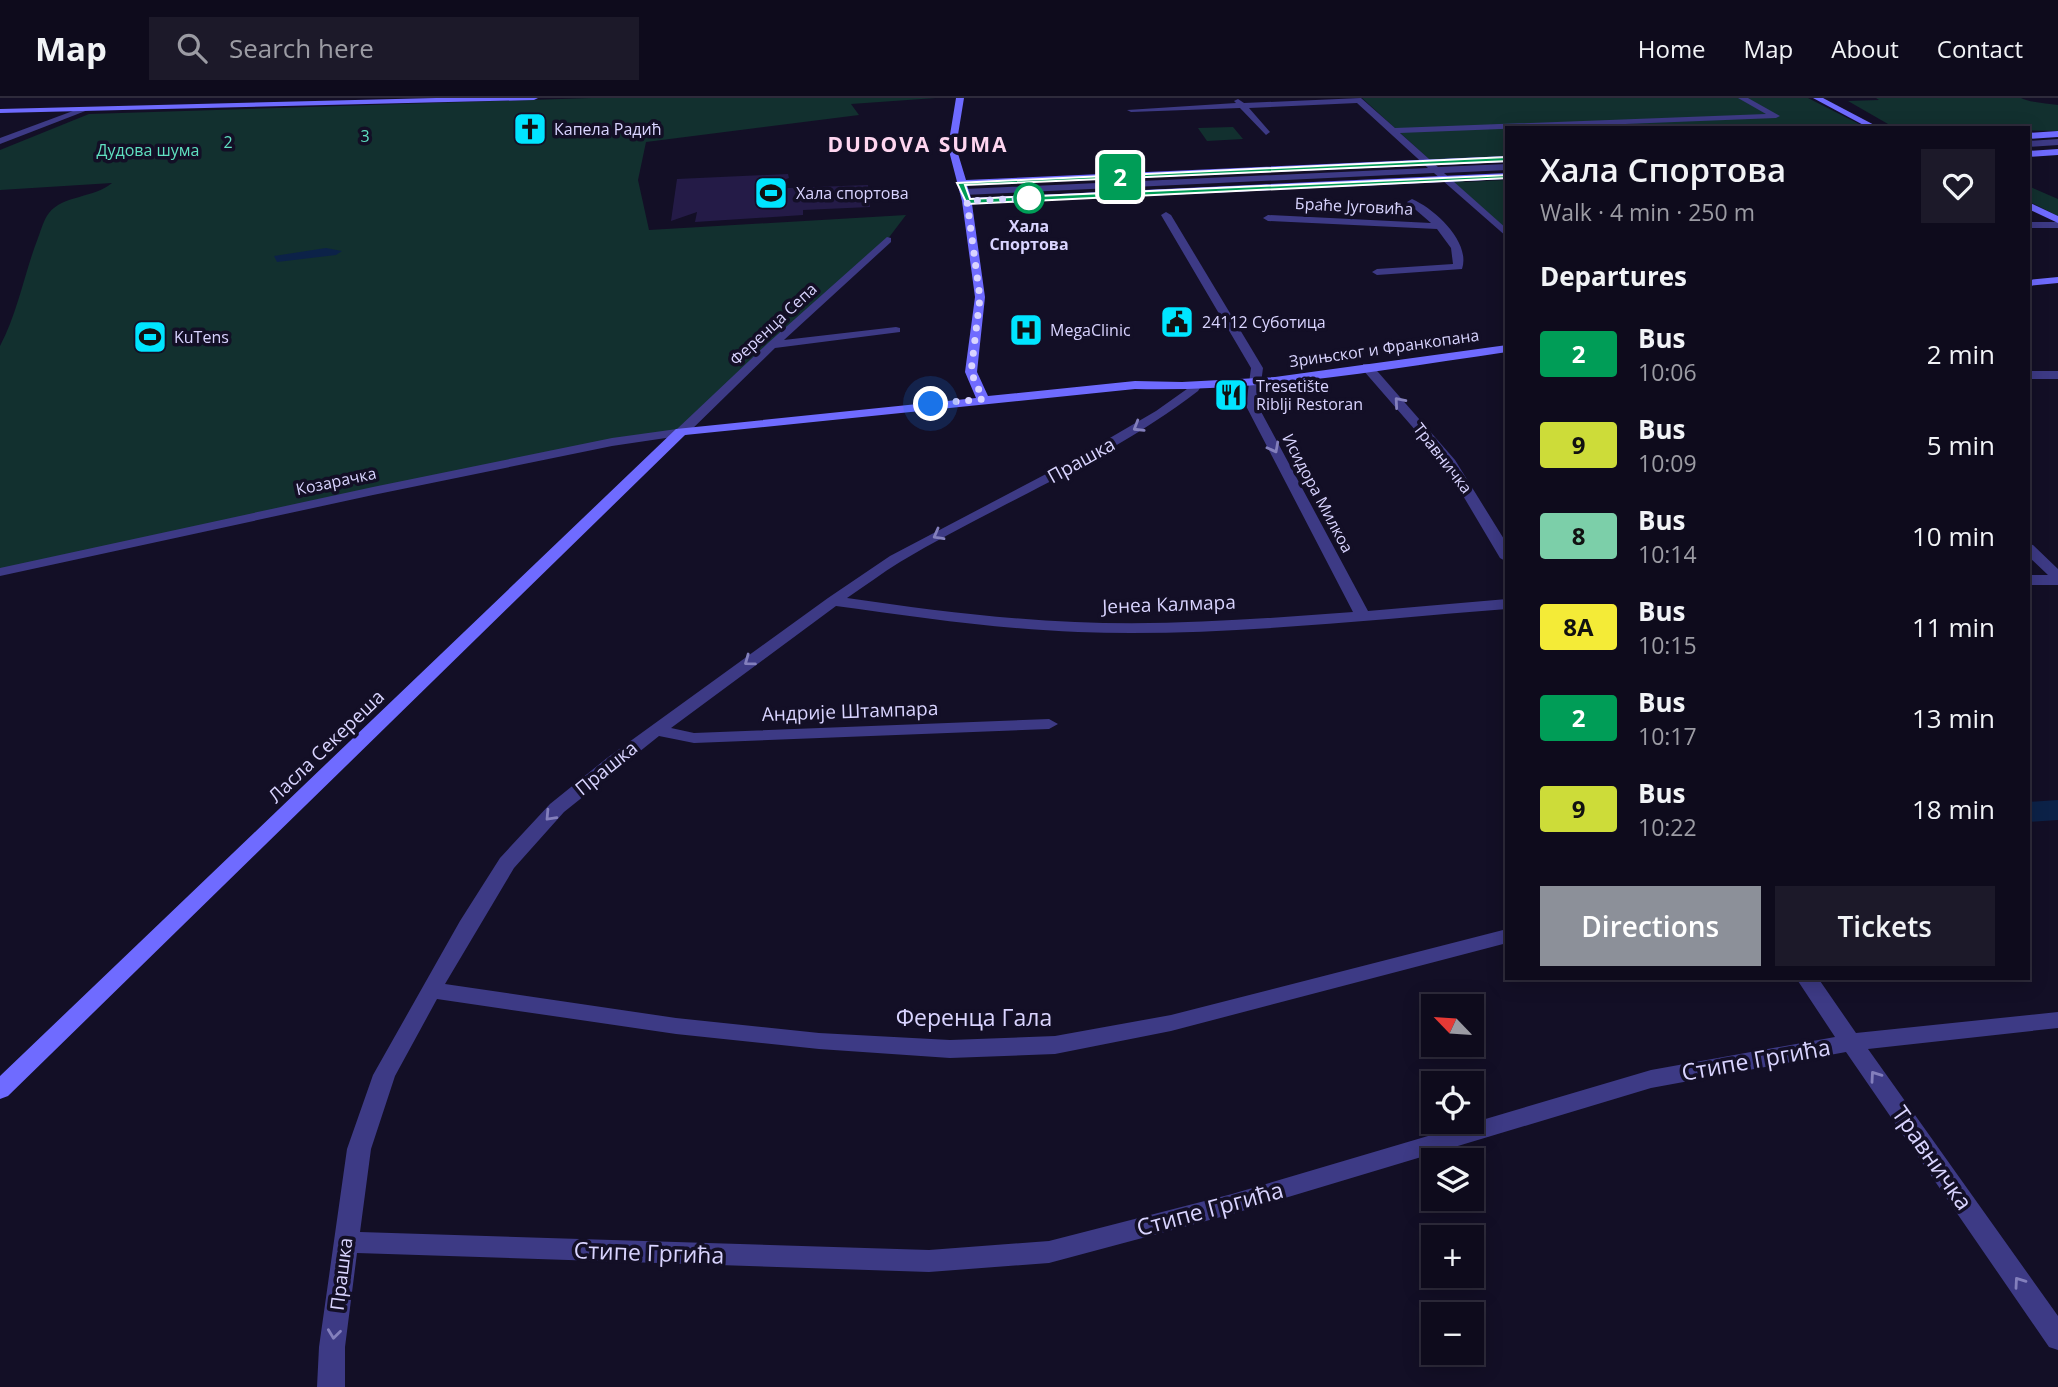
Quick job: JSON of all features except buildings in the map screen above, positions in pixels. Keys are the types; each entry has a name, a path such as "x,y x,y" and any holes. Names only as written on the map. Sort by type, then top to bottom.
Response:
{"street":[{"path":"0,111 534,98"},
{"path":"960,98 952,146 964,192 980,298 971,372 983,399"},
{"path":"1236,98 1266,132"},
{"path":"1521,126 1776,116 1742,98"},
{"path":"1817,98 1872,126"},
{"path":"1131,110 1358,100 1505,232"},
{"path":"0,141 84,110"},
{"path":"1393,131 1505,127"},
{"path":"2030,136 2058,134"},
{"path":"2030,144 2058,142"},
{"path":"2030,154 2058,152"},
{"path":"964,192 1431,166 1505,159"},
{"path":"1431,166 1505,167"},
{"path":"964,192 1505,176"},
{"path":"1377,272 1458,267 1460,260 1456,245 1412,202"},
{"path":"2030,206 2058,223"},
{"name":"Исидора Милкоа","path":"1166,215 1257,368 1252,406 1362,615"},
{"name":"Браће Југовића","path":"1268,218 1438,226"},
{"path":"2030,225 2058,223"},
{"name":"Ференца Сепа","path":"681,432 887,240"},
{"path":"2030,283 2058,280"},
{"path":"772,345 896,330"},
{"name":"Зрињског и Франкопана","path":"681,432 1135,385 1194,388 1255,385 1505,348"},
{"name":"Травничка","path":"1367,367 1448,460 1477,503 1505,554"},
{"path":"2030,375 2058,375"},
{"name":"Прашка","path":"331,1387 345,1242 359,1149 384,1075 467,926 507,863 557,808 654,730 833,601 895,559 997,503 1072,466 1160,414 1194,388"},
{"name":"Козарачка","path":"0,572 373,491 612,442 681,432"},
{"name":"Ласла Секереша","path":"0,1090 681,432"},
{"path":"2030,550 2058,579"},
{"path":"2030,580 2058,579"},
{"name":"Јенеа Калмара","path":"833,601 1028,626 1114,628 1362,615 1505,604"},
{"name":"Андрије Штампара","path":"654,730 694,738 1049,724"},
{"name":"Ференца Гала","path":"432,990 676,1026 819,1041 950,1049 1055,1045 1171,1023 1505,937"},
{"name":"Травничка","path":"1807,980 2058,1338"},
{"name":"Стипе Гргића","path":"345,1242 929,1261 1049,1252 1232,1204 1651,1079 1852,1042 2058,1020"}],"green space":[{"path":"591,98 936,98 851,104 859,115 646,142 638,180 649,230 906,215 887,240 681,432 612,442 0,572 0,346 12,320 47,215 62,203 112,183 0,190 0,150 89,114"},
{"path":"1362,98 1808,98 1863,126 1505,126 1505,156 1432,162"},
{"path":"1876,98 2021,98 2058,105 2058,131 2030,130 2030,126 1892,126 1848,101 1879,100"},
{"path":"1233,127 1243,139 1207,141 1198,128"},
{"path":"1449,180 1505,180 1505,228"},
{"path":"2030,187 2058,199 2058,216 2030,202"}],"water":[{"path":"326,248 342,251 336,255 277,262 274,256"}],"waterway":[{"path":"2030,812 2058,810"}],"bus line":[{"name":"2","path":"1505,159 960,183 967,201 1505,176"}],"place":[{"name":"Капела Радић","path":"530,129"},
{"name":"Хала спортова","path":"771,193"},
{"name":"Хала Спортова","path":"1029,198"},
{"name":"24112 Суботица","path":"1177,322"},
{"name":"MegaClinic","path":"1026,330"},
{"name":"KuTens","path":"150,337"},
{"name":"Tresetište Riblji Restoran","path":"1231,395"}],"district":[{"name":"DUDOVA SUMA","path":"918,145"}],"route":[{"path":"931,404 983,399 971,372 980,298 967,201 1029,198"}],"park label":[{"name":"3","path":"365,136"},
{"name":"Дудова шума","path":"148,150"}]}
